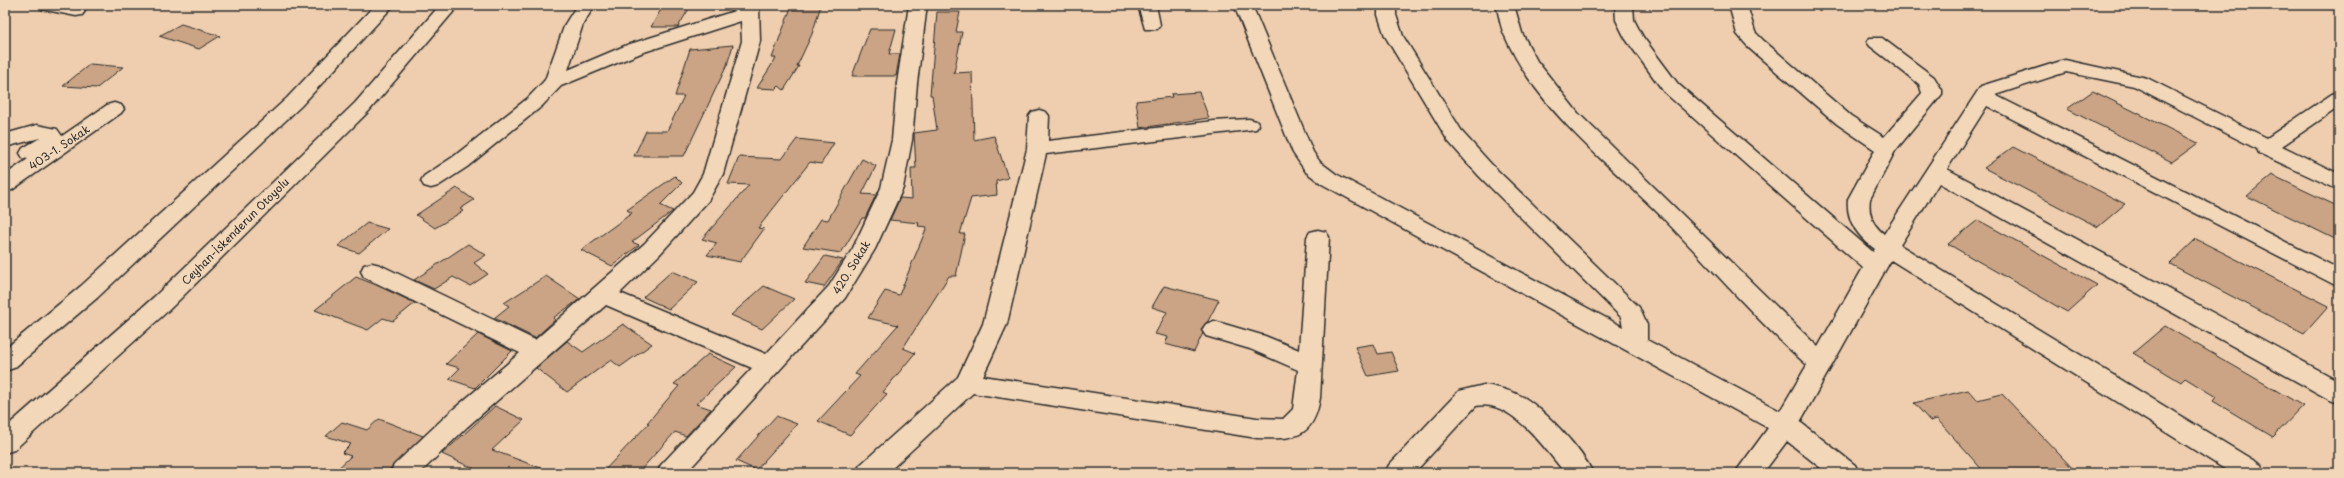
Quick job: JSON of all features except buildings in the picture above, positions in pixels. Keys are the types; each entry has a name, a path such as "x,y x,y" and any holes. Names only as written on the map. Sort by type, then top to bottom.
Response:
{"main road":[{"path":"47,5 76,10"},
{"path":"5,362 89,292 294,102 385,5"},
{"name":"Ceyhan-İskenderun Otoyolu","path":"5,443 162,303 362,107 450,5"},
{"path":"554,82 574,24 586,5"},
{"name":"420. Sokak","path":"670,473 837,292 864,249 892,188 902,140 907,83 918,5"},
{"path":"1146,5 1151,25"},
{"path":"1243,5 1303,153 1314,168 1329,179 1785,425 1846,473"},
{"path":"1387,5 1388,20 1394,36 1455,136 1486,171 1631,313 1636,325 1635,344"},
{"path":"1505,5 1517,42 1536,74 1598,146 1667,210 1794,341 1820,363"},
{"path":"1624,5 1625,20 1634,38 1671,88 1881,257 2252,473"},
{"path":"1738,5 1746,34 1757,45 1844,120 1886,148"},
{"path":"407,472 458,420 603,295 652,249 701,196 713,174 751,41 750,8 634,49 554,82 535,102 473,152 431,181"},
{"path":"1876,42 1927,81 1932,90 1932,94 1886,148 1859,199 1858,205 1862,224 1877,240 1881,257"},
{"path":"1748,473 1785,425 1881,257 1988,90 2064,66 2140,82 2266,148 2339,183"},
{"path":"1984,97 2339,279"},
{"path":"2266,148 2339,98"},
{"name":"403-1. Sokak","path":"5,185 114,109"},
{"path":"869,473 968,383 995,324 1037,148 1039,116"},
{"path":"1037,148 1214,127 1249,125"},
{"path":"5,140 37,131 47,131 52,136 47,143 5,169"},
{"path":"1936,172 2339,393"},
{"path":"968,383 1257,428 1288,429 1305,414 1310,365 1318,237"},
{"path":"372,271 537,351"},
{"path":"603,295 769,365"},
{"path":"1214,330 1257,342 1310,365"},
{"path":"1401,472 1468,398 1482,394 1500,397 1527,411 1580,473"}]}
